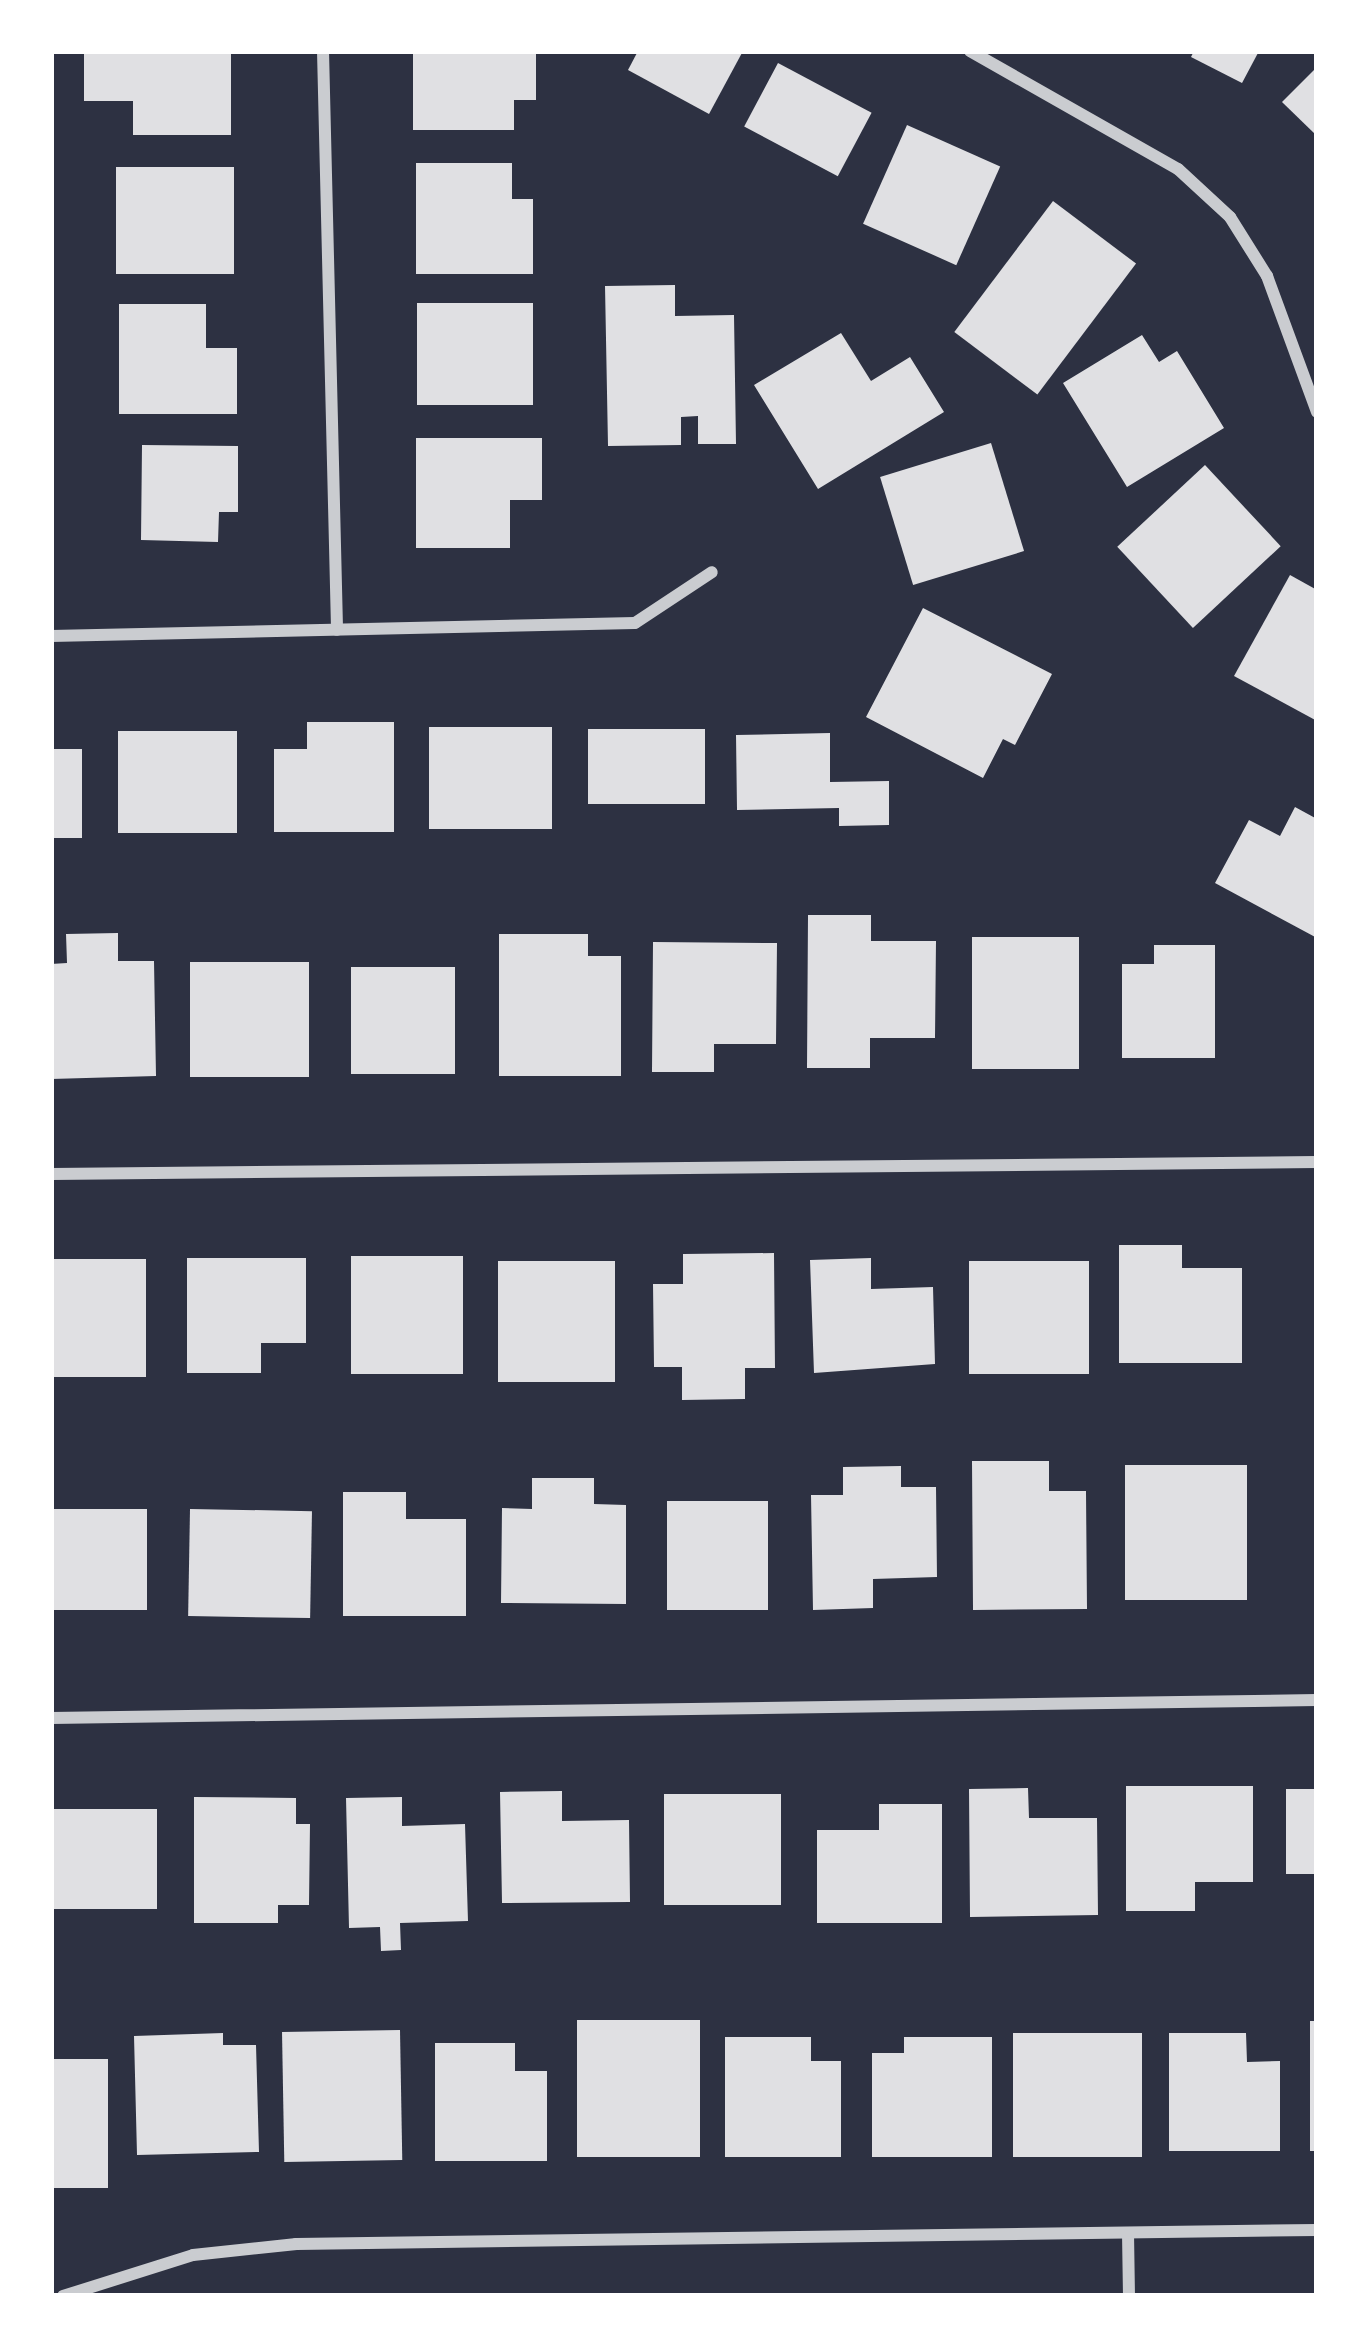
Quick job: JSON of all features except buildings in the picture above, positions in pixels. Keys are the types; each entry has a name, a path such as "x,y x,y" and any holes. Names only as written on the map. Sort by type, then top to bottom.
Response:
{"street":[{"path":"323,51 338,630"},
{"path":"970,51 1178,169 1230,217 1267,276 1317,412"},
{"path":"51,636 635,623 712,572"},
{"path":"51,1174 1317,1162"},
{"path":"51,1718 1317,1700"},
{"path":"63,2296 193,2255 296,2244 1317,2230"},
{"path":"1128,2233 1130,2296"}]}
